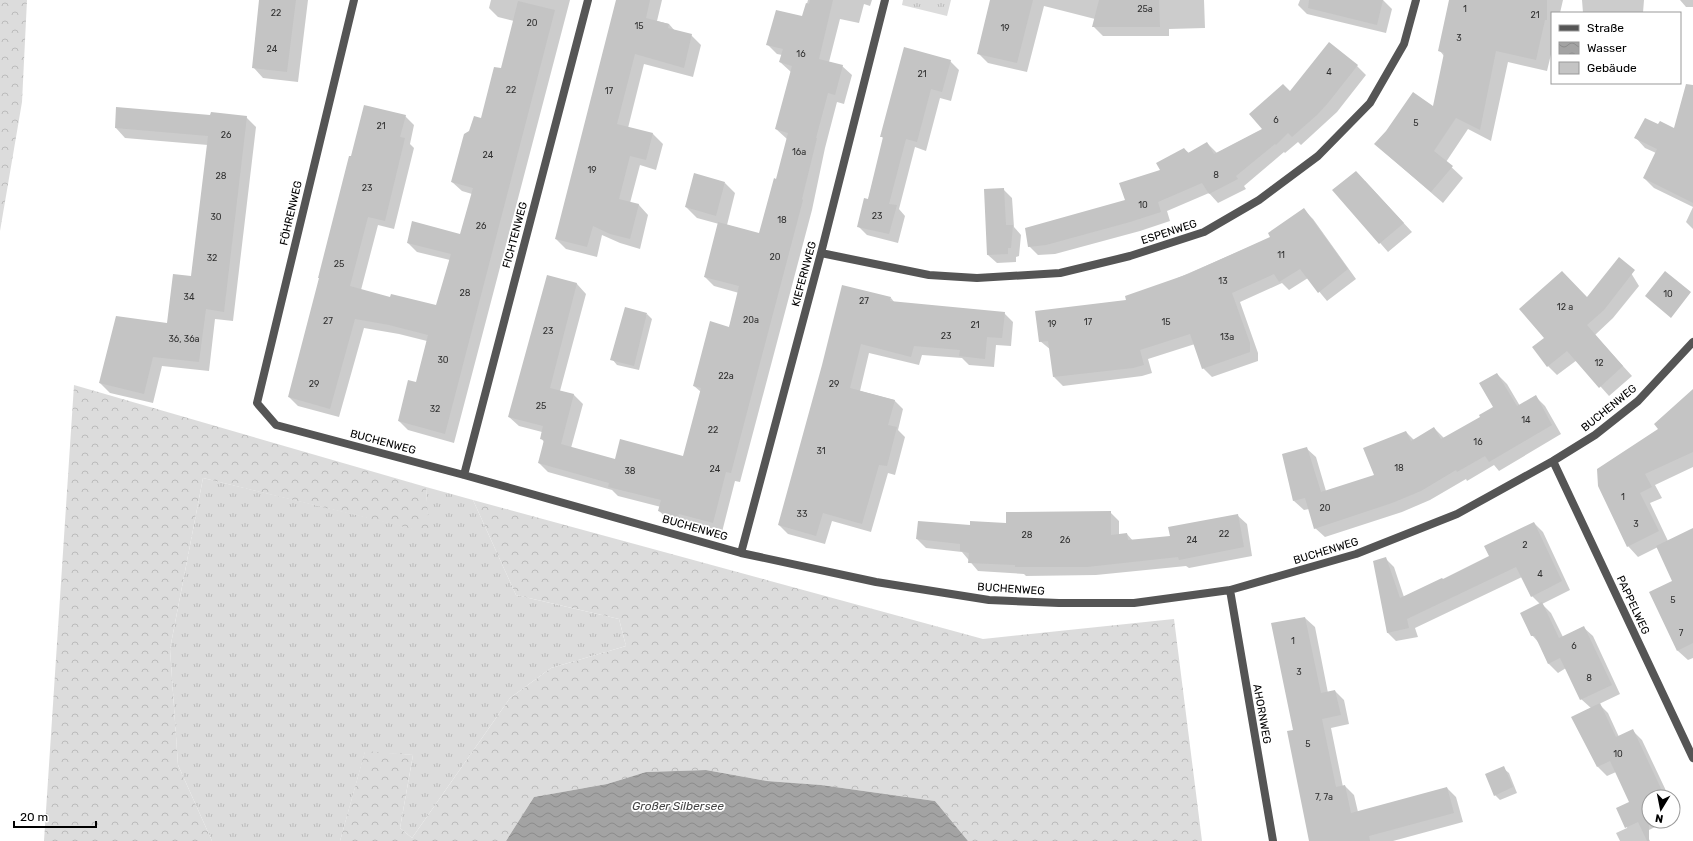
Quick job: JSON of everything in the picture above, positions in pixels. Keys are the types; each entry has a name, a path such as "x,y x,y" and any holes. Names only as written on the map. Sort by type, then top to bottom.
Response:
{"street":[{"name":"FÖHRENWEG","path":"276,425 257,404 354,0"},
{"name":"FICHTENWEG","path":"464,475 588,0"},
{"name":"KIEFERNWEG","path":"741,553 821,253 885,0"},
{"name":"ESPENWEG","path":"821,253 929,275 977,278 1060,273 1130,256 1204,232 1258,200 1318,156 1370,103 1404,44 1416,0"},
{"name":"BUCHENWEG","path":"276,425 464,475 741,553 876,582 988,600 1059,603 1134,602 1230,590 1356,554 1450,517 1553,461 1595,435 1638,401 1693,342"},
{"name":"PAPPELWEG","path":"1553,461 1693,758"},
{"name":"AHORNWEG","path":"1230,590 1273,841"}],"green space":[{"path":"0,0 27,0 22,102 0,231"},
{"path":"903,0 951,0 947,16 902,5"},
{"path":"74,385 426,487 429,533 203,478 170,649 178,765 212,841 44,841"},
{"path":"203,478 428,532 426,487 473,500 516,595 619,619 626,646 551,668 510,698 412,838 400,828 413,755 365,752 340,841 212,841 178,765 170,649"},
{"path":"473,500 983,639 1174,619 1202,841 968,841 935,801 821,785 767,781 706,770 646,772 607,784 534,797 506,841 340,841 365,751 413,755 400,828 412,838 510,698 551,668 626,646 619,619 516,595"}],"water":[{"name":"Großer Silbersee","path":"706,770 767,781 821,785 935,801 968,841 506,841 534,797 607,784 646,772"}],"building":[{"path":"259,0 296,0 287,72 252,68"},
{"path":"616,0 650,0 646,18 669,24 668,28 692,34 684,68 635,54 617,124 653,133 646,160 630,156 619,199 639,204 630,239 610,234 593,226 587,247 555,239"},
{"path":"810,0 833,0 819,59 843,65 835,95 828,93 816,138 803,200 731,473 726,472 713,523 679,514 678,517 658,511 661,500 608,487 609,483 538,463 544,440 540,439 543,426 508,417 547,275 577,283 550,388 574,394 561,444 615,459 620,439 683,456 701,388 693,386 710,321 729,327 739,286 704,277 718,222 759,233 774,178 776,179 788,133 775,129 792,66 779,62 783,49 766,45 776,10 802,16 806,3 809,4"},
{"path":"990,0 1033,0 1017,63 977,54"},
{"path":"1099,0 1159,0 1160,27 1092,27"},
{"path":"1309,0 1383,0 1377,25 1308,8"},
{"path":"1449,0 1547,0 1547,20 1545,20 1536,60 1496,51 1480,130 1456,118 1434,151 1453,166 1431,192 1374,144 1386,131 1413,92 1433,106 1444,53 1438,51"},
{"path":"518,1 555,10 445,434 398,421 408,380 416,382 428,335 389,325 355,319 330,409 288,397 349,156 351,156 364,105 406,115 400,137 405,138 385,221 368,217 350,286 390,297 391,294 436,305 451,254 407,243 412,221 460,234 473,188 451,182 464,134 469,131 474,116 481,118 494,67 501,68"},
{"path":"1329,42 1358,65 1317,115 1292,137 1288,133 1276,145 1275,144 1236,176 1238,179 1209,194 1202,183 1158,202 1161,212 1046,245 1028,247 1025,228 1125,200 1119,183 1160,170 1156,163 1184,148 1188,153 1207,142 1214,154 1262,129 1249,114 1283,84 1290,91"},
{"path":"904,47 951,60 942,92 931,89 917,142 906,139 889,204 897,205 889,234 857,227 864,198 868,199 883,137 880,137"},
{"path":"1686,84 1693,85 1693,203 1643,178 1657,149 1634,138 1645,118 1658,124 1660,121 1674,128"},
{"path":"116,107 210,115 211,112 247,116 224,312 206,309 199,362 153,357 144,394 99,383 116,316 167,323 173,274 191,276 208,136 115,128"},
{"path":"1356,171 1404,223 1379,244 1332,190"},
{"path":"694,173 725,182 716,216 685,207"},
{"path":"1004,188 1006,225 1013,225 1011,248 1008,248 1008,254 987,255 984,189"},
{"path":"1304,208 1348,269 1318,293 1300,269 1279,282 1274,274 1232,293 1250,343 1250,352 1202,369 1190,334 1140,350 1144,365 1133,368 1053,377 1048,341 1039,342 1035,311 1126,300 1125,296 1188,274 1270,237 1268,233"},
{"path":"1619,257 1635,270 1604,310 1587,325 1623,366 1599,388 1567,351 1547,367 1532,347 1544,338 1519,309 1562,271 1587,297"},
{"path":"1665,271 1691,292 1671,318 1645,296"},
{"path":"842,285 891,297 890,301 1005,312 1002,338 987,337 985,359 959,356 960,350 914,346 911,357 861,344 850,388 895,400 888,425 897,427 887,466 879,465 862,524 823,513 816,536 778,525 822,365"},
{"path":"625,307 647,313 634,366 610,360"},
{"path":"1497,373 1517,406 1536,395 1552,425 1489,462 1485,456 1457,472 1456,470 1421,491 1392,503 1314,529 1305,498 1293,501 1282,454 1307,447 1321,492 1374,475 1363,448 1406,431 1411,441 1434,427 1441,439 1480,417 1479,415 1493,407 1479,383"},
{"path":"1693,389 1693,452 1645,474 1652,487 1640,493 1659,531 1627,547 1598,486 1597,469 1658,429 1654,424"},
{"path":"1111,511 1111,535 1127,533 1128,540 1170,536 1168,527 1238,514 1244,547 1179,560 1178,557 1087,567 1015,567 1015,565 968,563 969,553 960,551 960,544 916,539 918,521 970,525 970,521 1006,523 1006,512"},
{"path":"1534,522 1562,581 1531,597 1516,567 1407,619 1409,628 1387,633 1373,561 1386,557 1400,598 1489,556 1484,546"},
{"path":"1693,528 1693,643 1677,651 1649,592 1672,581 1656,546"},
{"path":"1542,602 1559,638 1584,626 1612,685 1580,700 1560,658 1548,664 1535,636 1531,636 1520,613"},
{"path":"1305,617 1321,693 1335,690 1341,715 1322,719 1336,787 1345,785 1351,813 1447,787 1454,813 1369,836 1370,841 1309,841 1287,731 1293,730 1271,623"},
{"path":"1600,703 1616,737 1633,729 1661,789 1641,789 1641,828 1638,822 1625,828 1616,808 1629,802 1610,761 1597,767 1571,717"},
{"path":"1504,766 1513,787 1494,796 1485,774"},
{"path":"1641,829 1649,829 1649,841 1647,841"}]}
